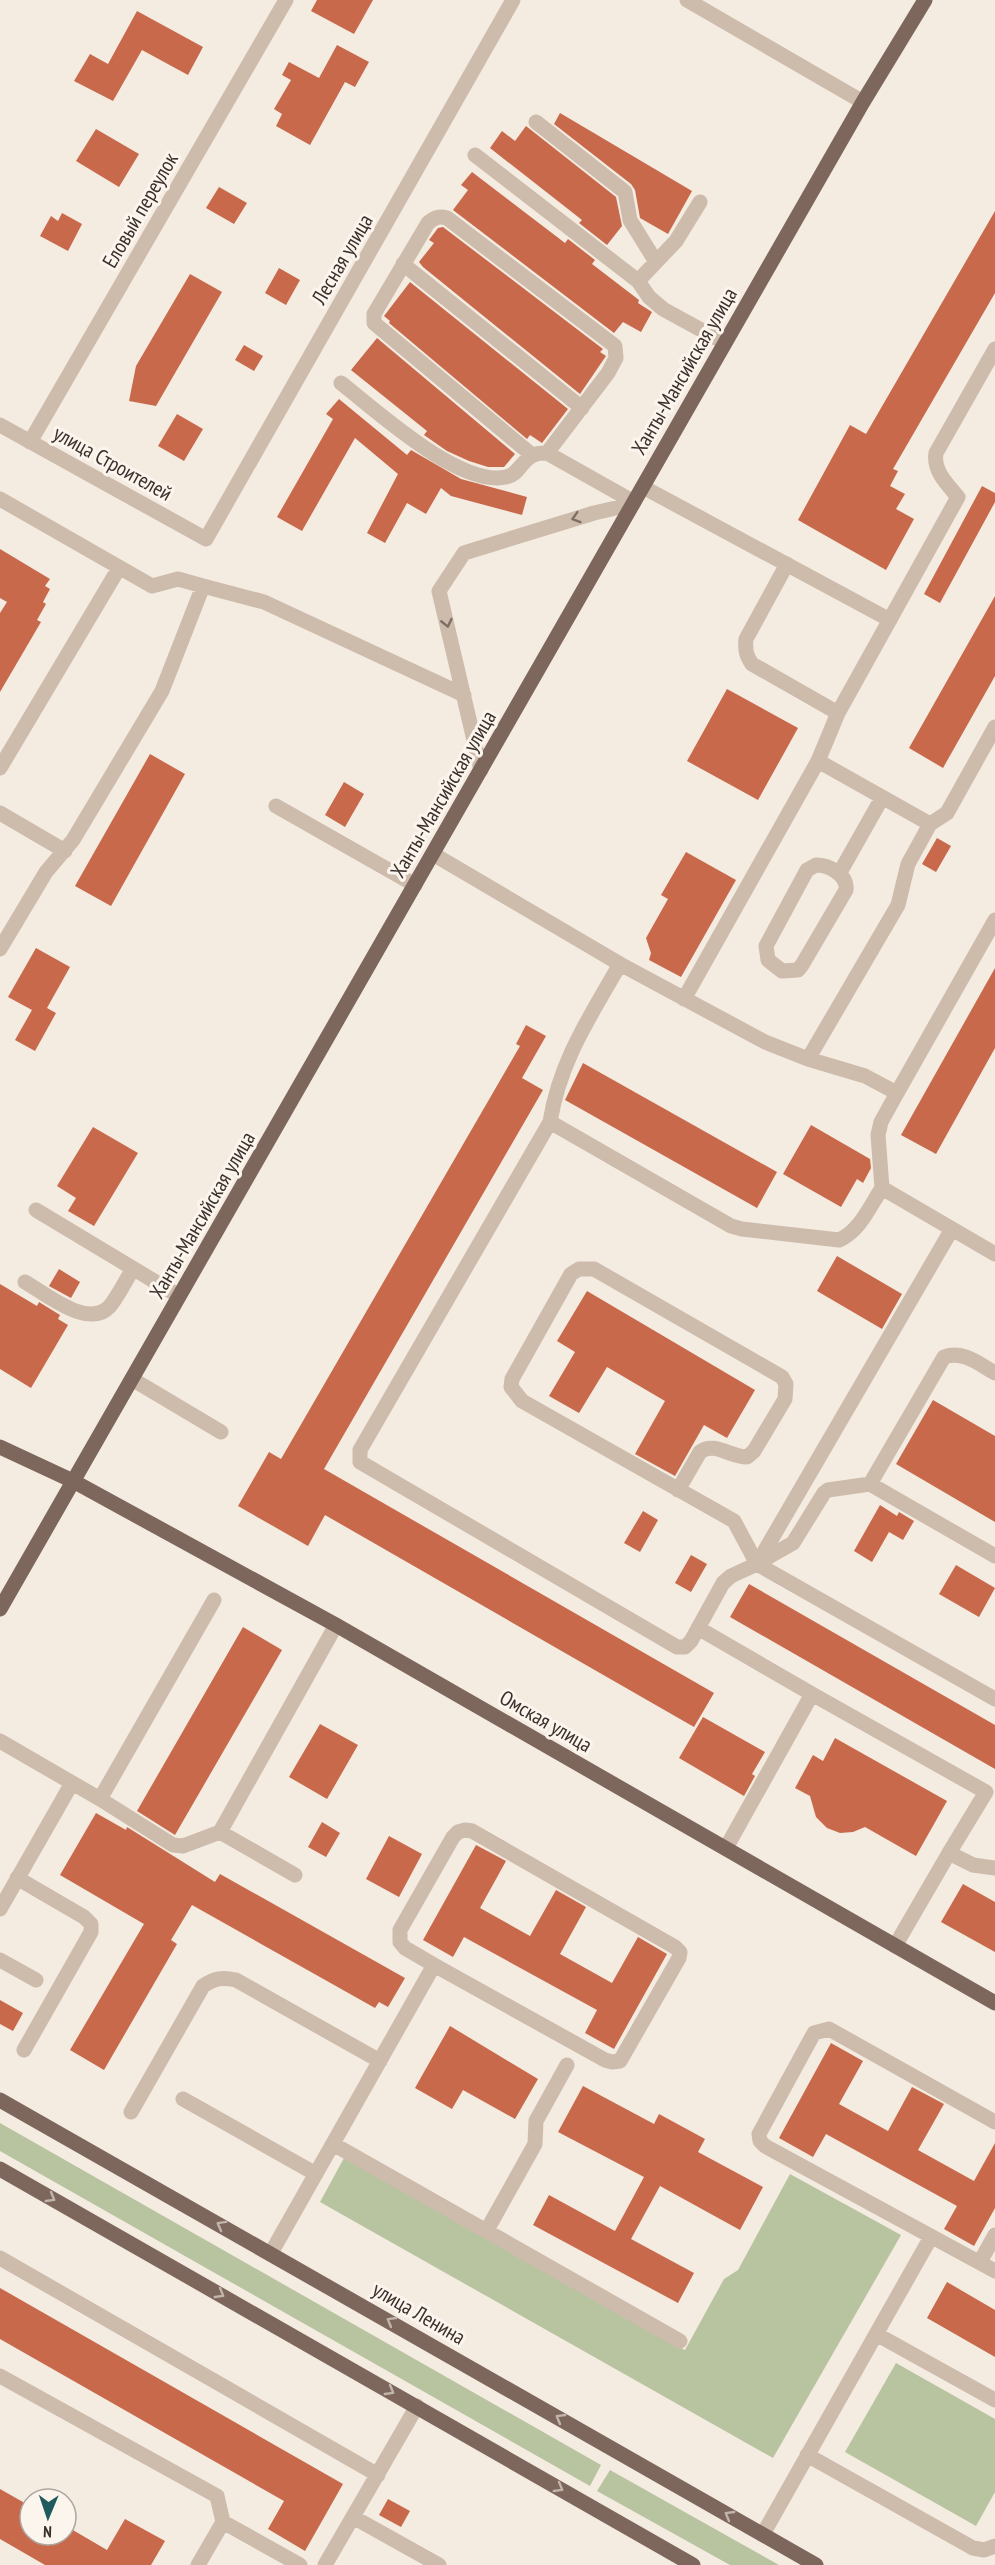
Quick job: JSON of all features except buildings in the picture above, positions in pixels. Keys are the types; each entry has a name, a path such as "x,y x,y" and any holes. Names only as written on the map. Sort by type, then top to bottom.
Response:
{"main road":[{"name":"Ханты-Мансийская улица","path":"0,1609 863,102 926,0"},
{"name":"Омская улица","path":"0,1447 73,1481 336,1625 995,2003"},
{"name":"улица Ленина","path":"0,2100 816,2565"},
{"path":"0,2169 417,2406 687,2563"}],"street":[{"name":"Еловый переулок","path":"30,442 286,0"},
{"name":"Лесная улица","path":"206,539 513,0"},
{"path":"687,0 863,102"},
{"path":"536,122 625,192 630,220 656,262"},
{"path":"475,155 638,281 649,297 663,309 725,343"},
{"path":"638,281 681,236 700,202"},
{"path":"341,383 427,450 480,476 505,478 513,475 540,454 582,408 613,365 617,351 611,342 447,218 440,216 428,223 374,314 374,323 540,454 633,503"},
{"path":"403,264 582,408"},
{"path":"684,999 818,761 838,713 958,497 939,474 935,460 936,453 995,349"},
{"name":"улица Строителей","path":"0,425 206,539"},
{"path":"643,487 890,620"},
{"path":"0,499 152,586 178,579 264,602 464,695"},
{"path":"481,770 439,591 464,553 633,503"},
{"path":"787,564 746,639 745,649 748,659 752,664 838,713"},
{"path":"0,768 119,568"},
{"path":"0,949 46,872 65,851 162,691 203,586"},
{"path":"808,1059 898,905 908,864 930,824 947,813 995,728"},
{"path":"818,761 930,824"},
{"path":"839,874 882,798"},
{"path":"276,806 416,885"},
{"path":"0,813 65,851"},
{"path":"433,855 620,964 765,1042 808,1059 865,1076 897,1093"},
{"path":"816,865 823,865 839,874 846,880 846,890 802,965 798,970 790,971 782,971 771,965 766,946 807,870 816,865"},
{"path":"550,1122 731,1226 839,1240 848,1236 856,1228 882,1188 878,1135 881,1122 995,920"},
{"path":"620,964 569,1055 555,1091 550,1122 360,1450 360,1462 677,1647 685,1647 691,1641 723,1583 731,1576 793,1543 828,1490 870,1484 995,1556"},
{"path":"882,1188 995,1254"},
{"path":"36,1210 179,1296"},
{"path":"757,1564 952,1229"},
{"path":"25,1282 81,1313 99,1314 110,1306 133,1269"},
{"path":"678,1490 700,1452 705,1448 711,1447 739,1457 747,1457 754,1451 785,1398 786,1384 782,1377 594,1269 579,1269 572,1274 512,1379 511,1387 522,1401 738,1525 757,1564 995,1699"},
{"path":"870,1484 944,1357 953,1354 963,1355 995,1373"},
{"path":"132,1379 221,1432"},
{"path":"100,1799 214,1600"},
{"path":"0,1741 100,1799 173,1845 183,1846 220,1832 336,1625"},
{"path":"698,1628 990,1794 950,1853 896,1946"},
{"path":"726,1848 812,1694"},
{"path":"0,1909 72,1783"},
{"path":"465,1830 483,1837 680,1952 680,1958 626,2055 620,2061 612,2062 434,1965 405,1948 399,1936 453,1837 465,1830"},
{"path":"220,1832 295,1875"},
{"path":"950,1853 974,1865 995,1868"},
{"path":"17,1878 84,1917 91,1924 91,1932 24,2050"},
{"path":"0,1960 36,1980"},
{"path":"272,2253 434,1965"},
{"path":"131,2112 203,1986 212,1980 223,1978 236,1980 380,2061"},
{"path":"995,2122 839,2035 823,2029 814,2033 760,2128 760,2141 765,2146 995,2271"},
{"path":"487,2230 535,2144 536,2121 567,2065"},
{"path":"183,2099 316,2174"},
{"path":"333,2145 487,2230 680,2342"},
{"path":"980,2262 995,2235"},
{"path":"763,2534 931,2237"},
{"path":"0,2258 378,2475"},
{"path":"876,2334 995,2400"},
{"path":"0,2376 217,2496 223,2522 202,2563"},
{"path":"325,2565 417,2406"},
{"path":"807,2456 973,2548 984,2550 995,2547"},
{"path":"353,2517 439,2565"},
{"path":"223,2522 300,2565"}],"green space":[{"path":"0,2123 601,2465 590,2486 0,2151"},
{"path":"344,2158 685,2350 724,2279 738,2270 790,2174 901,2235 773,2458 320,2202"},
{"path":"896,2363 995,2419 995,2492 976,2526 845,2452"},
{"path":"610,2470 779,2565 730,2565 597,2491"}]}
